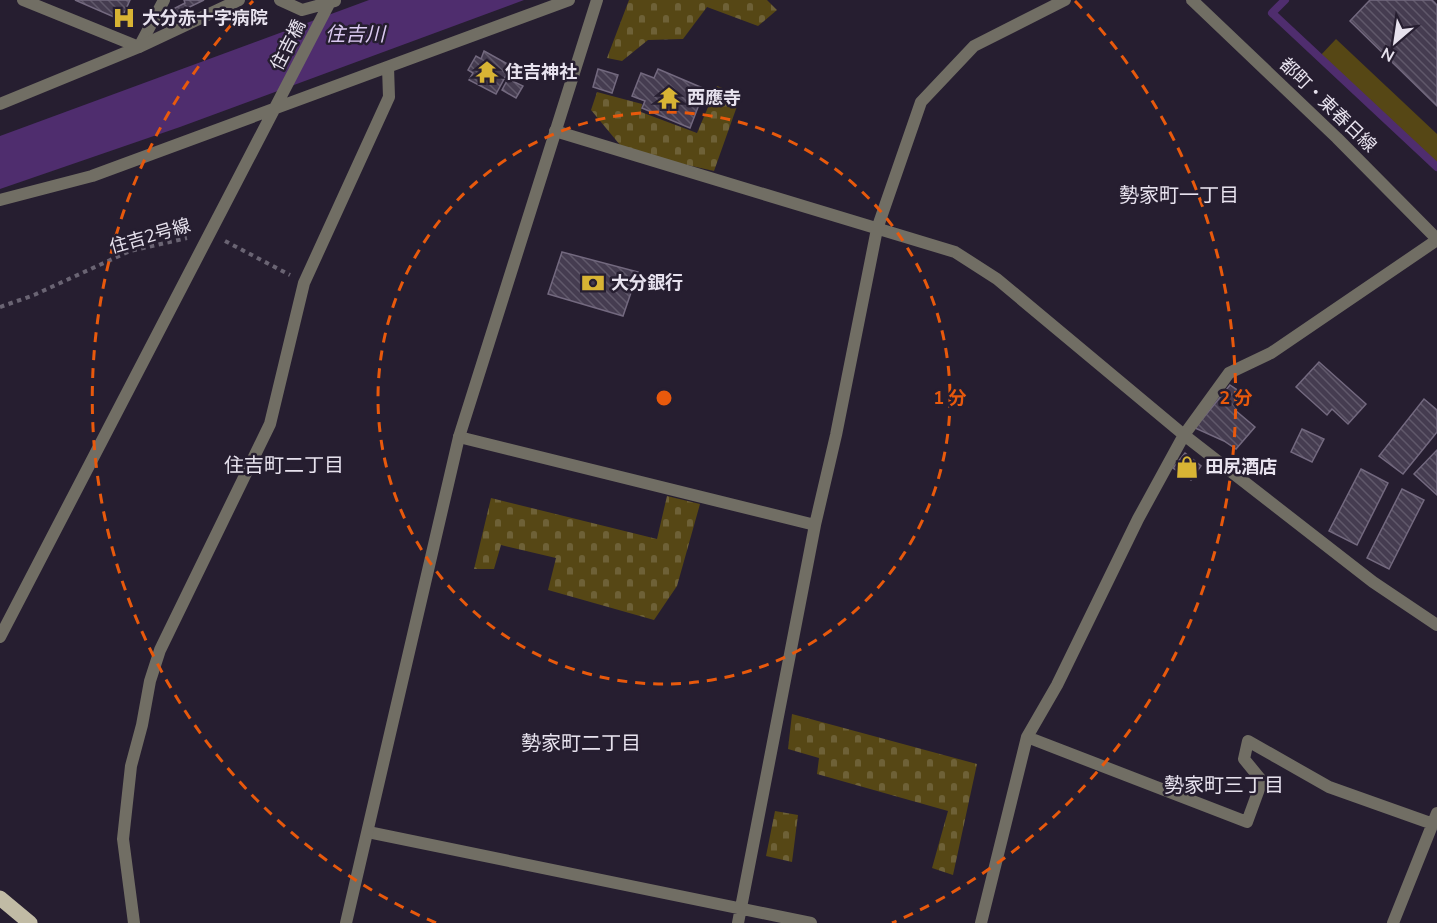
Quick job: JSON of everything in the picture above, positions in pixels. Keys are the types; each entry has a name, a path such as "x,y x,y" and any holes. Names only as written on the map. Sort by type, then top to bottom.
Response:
{"main road":[{"path":"0,898 30,923"}],"street":[{"path":"23,0 139,47"},
{"path":"139,47 164,0"},
{"path":"0,104 139,47 239,0"},
{"path":"280,0 302,10 331,3"},
{"path":"0,200 92,176 279,101 388,67 569,0"},
{"path":"346,923 459,437 597,0"},
{"path":"738,923 815,525 836,435 877,229 921,102 974,46 1065,0"},
{"name":"都町・東春日線","path":"1192,0 1337,138 1437,239"},
{"name":"住吉橋","path":"0,637 331,3"},
{"path":"134,923 123,839 131,766 150,681 160,650 270,424 303,283 389,97 388,67"},
{"path":"555,131 955,252 997,279 1184,435 1372,582 1437,625"},
{"path":"981,923 1027,737 1057,685 1138,519 1184,435 1229,373 1271,353 1437,239"},
{"path":"459,437 815,525"},
{"path":"1027,737 1247,822 1262,781 1244,759 1248,741 1329,787 1435,819 1393,923"},
{"path":"368,832 811,923"}],"path":[{"name":"住吉2号線","path":"0,307 34,295 130,251 210,233 303,283"}],"green space":[{"path":"629,0 767,0 777,10 758,26 707,7 683,39 648,40 622,61 607,58"},
{"path":"1336,39 1437,134 1437,168 1319,57"},
{"path":"717,86 741,95 714,171 625,151 591,110 597,92 642,104 641,112 697,133"},
{"path":"667,496 700,504 677,586 654,620 548,590 556,558 501,545 494,569 474,569 491,498 657,539"},
{"path":"792,714 977,764 953,875 932,868 948,811 817,774 819,758 788,749"},
{"path":"775,811 798,815 792,862 766,856"}],"water":[{"name":"住吉川","path":"369,0 524,0 180,127 0,189 0,136"}],"building":[{"path":"75,0 130,0 121,20"},
{"path":"184,0 204,0 175,14 173,9 185,3"},
{"path":"1370,0 1432,0 1437,5 1437,106 1350,21"},
{"path":"484,51 511,66 496,94 469,80 473,73 468,70 476,56 481,59"},
{"path":"598,69 618,75 612,93 593,87"},
{"path":"658,69 705,89 690,128 642,108 645,101 632,96 641,73 654,78"},
{"path":"508,79 523,86 516,98 502,90"},
{"name":"大分銀行","path":"562,252 638,272 623,316 548,294"},
{"path":"1319,362 1366,404 1348,424 1332,409 1327,415 1296,387"},
{"path":"1230,385 1245,395 1235,410 1255,427 1236,449 1195,428"},
{"path":"1424,399 1437,410 1437,432 1403,474 1379,456"},
{"path":"1302,429 1324,439 1312,462 1291,452"},
{"path":"1437,450 1437,495 1414,474"},
{"name":"田尻酒店","path":"1185,453 1201,466 1191,480 1173,468"},
{"path":"1361,469 1388,483 1357,545 1329,531"},
{"path":"1402,489 1424,500 1389,569 1367,558"}],"waterway":[{"path":"1285,0 1272,13 1437,167"}],"place":[{"name":"大分赤十字病院","path":"124,18"},
{"name":"住吉神社","path":"487,72"},
{"name":"西應寺","path":"669,98"},
{"name":"大分銀行","path":"593,283"},
{"name":"田尻酒店","path":"1187,467"}],"district":[{"name":"勢家町一丁目","path":"1179,195"},
{"name":"住吉町二丁目","path":"284,465"},
{"name":"勢家町二丁目","path":"581,743"},
{"name":"勢家町三丁目","path":"1224,785"}]}
